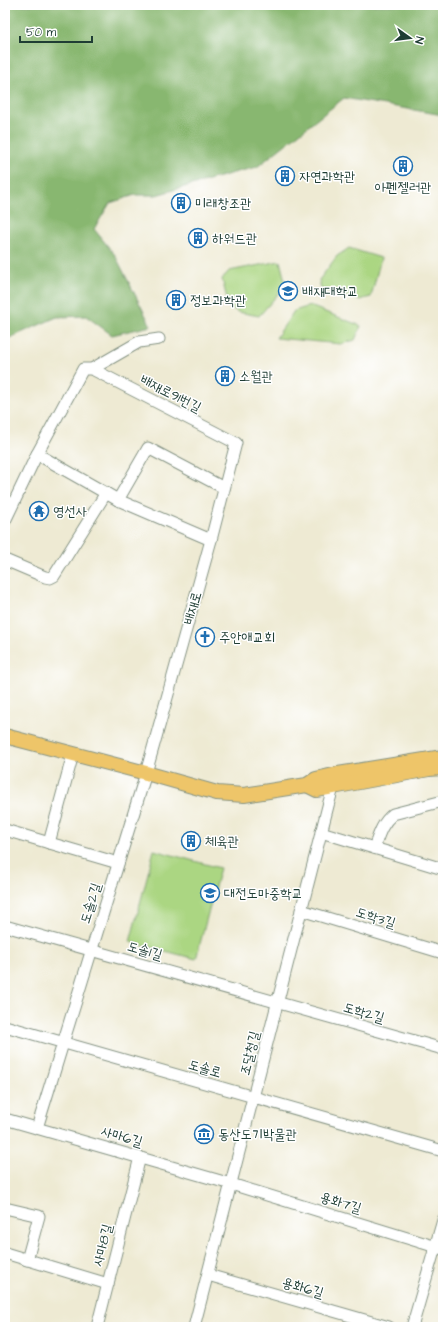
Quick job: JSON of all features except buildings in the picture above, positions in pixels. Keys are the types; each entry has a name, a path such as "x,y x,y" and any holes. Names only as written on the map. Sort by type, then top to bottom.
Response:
{"main road":[{"path":"5,736 217,793 237,795 307,785 316,778 335,780 443,768"},
{"path":"335,780 443,758"}],"street":[{"path":"5,521 37,454 83,369 92,369 139,342 159,339"},
{"name":"배재로91번길","path":"92,369 236,443"},
{"name":"배재로","path":"146,773 211,540 236,443"},
{"path":"118,500 148,448 224,488"},
{"path":"37,454 118,500 211,540"},
{"path":"5,560 45,578 54,576 106,494"},
{"path":"48,843 73,754"},
{"name":"도솔2길","path":"36,1128 146,773"},
{"name":"조달청길","path":"194,1327 335,780"},
{"path":"374,848 381,827 393,814 443,800"},
{"path":"5,830 118,863"},
{"path":"321,832 443,869"},
{"name":"도학3길","path":"301,910 443,953"},
{"name":"도솔1길","path":"5,926 277,1003"},
{"name":"도학2길","path":"277,1003 443,1049"},
{"name":"도솔로","path":"5,1026 443,1151"},
{"name":"사마6길","path":"5,1120 231,1184"},
{"name":"사마8길","path":"5,1253 108,1284 140,1157"},
{"name":"용화7길","path":"231,1184 439,1248"},
{"path":"5,1208 39,1216 27,1260"},
{"path":"412,1327 439,1248 443,1220"},
{"name":"용화6길","path":"208,1275 389,1327"},
{"path":"97,1327 108,1284"}],"green space":[{"path":"5,5 443,5 443,115 344,98 257,167 156,195 135,195 110,203 94,229 115,255 151,326 112,335 86,316 57,317 5,340"},
{"path":"349,248 381,258 371,297 359,300 321,289 319,280 337,256"},
{"path":"280,261 286,285 259,316 238,312 229,307 222,279 229,271"},
{"path":"310,306 361,326 355,340 341,344 276,338 294,311"},
{"path":"154,850 220,868 196,959 130,942"}],"place":[{"name":"아펜젤러관","path":"403,166"},
{"name":"자연과학관","path":"285,176"},
{"name":"미래창조관","path":"181,203"},
{"name":"하워드관","path":"198,238"},
{"name":"배재대학교","path":"288,291"},
{"name":"정보과학관","path":"176,300"},
{"name":"소월관","path":"225,376"},
{"name":"영선사","path":"39,511"},
{"name":"주안애교회","path":"205,637"},
{"name":"체육관","path":"191,841"},
{"name":"대전도마중학교","path":"210,893"},
{"name":"동산도기박물관","path":"204,1134"}]}
